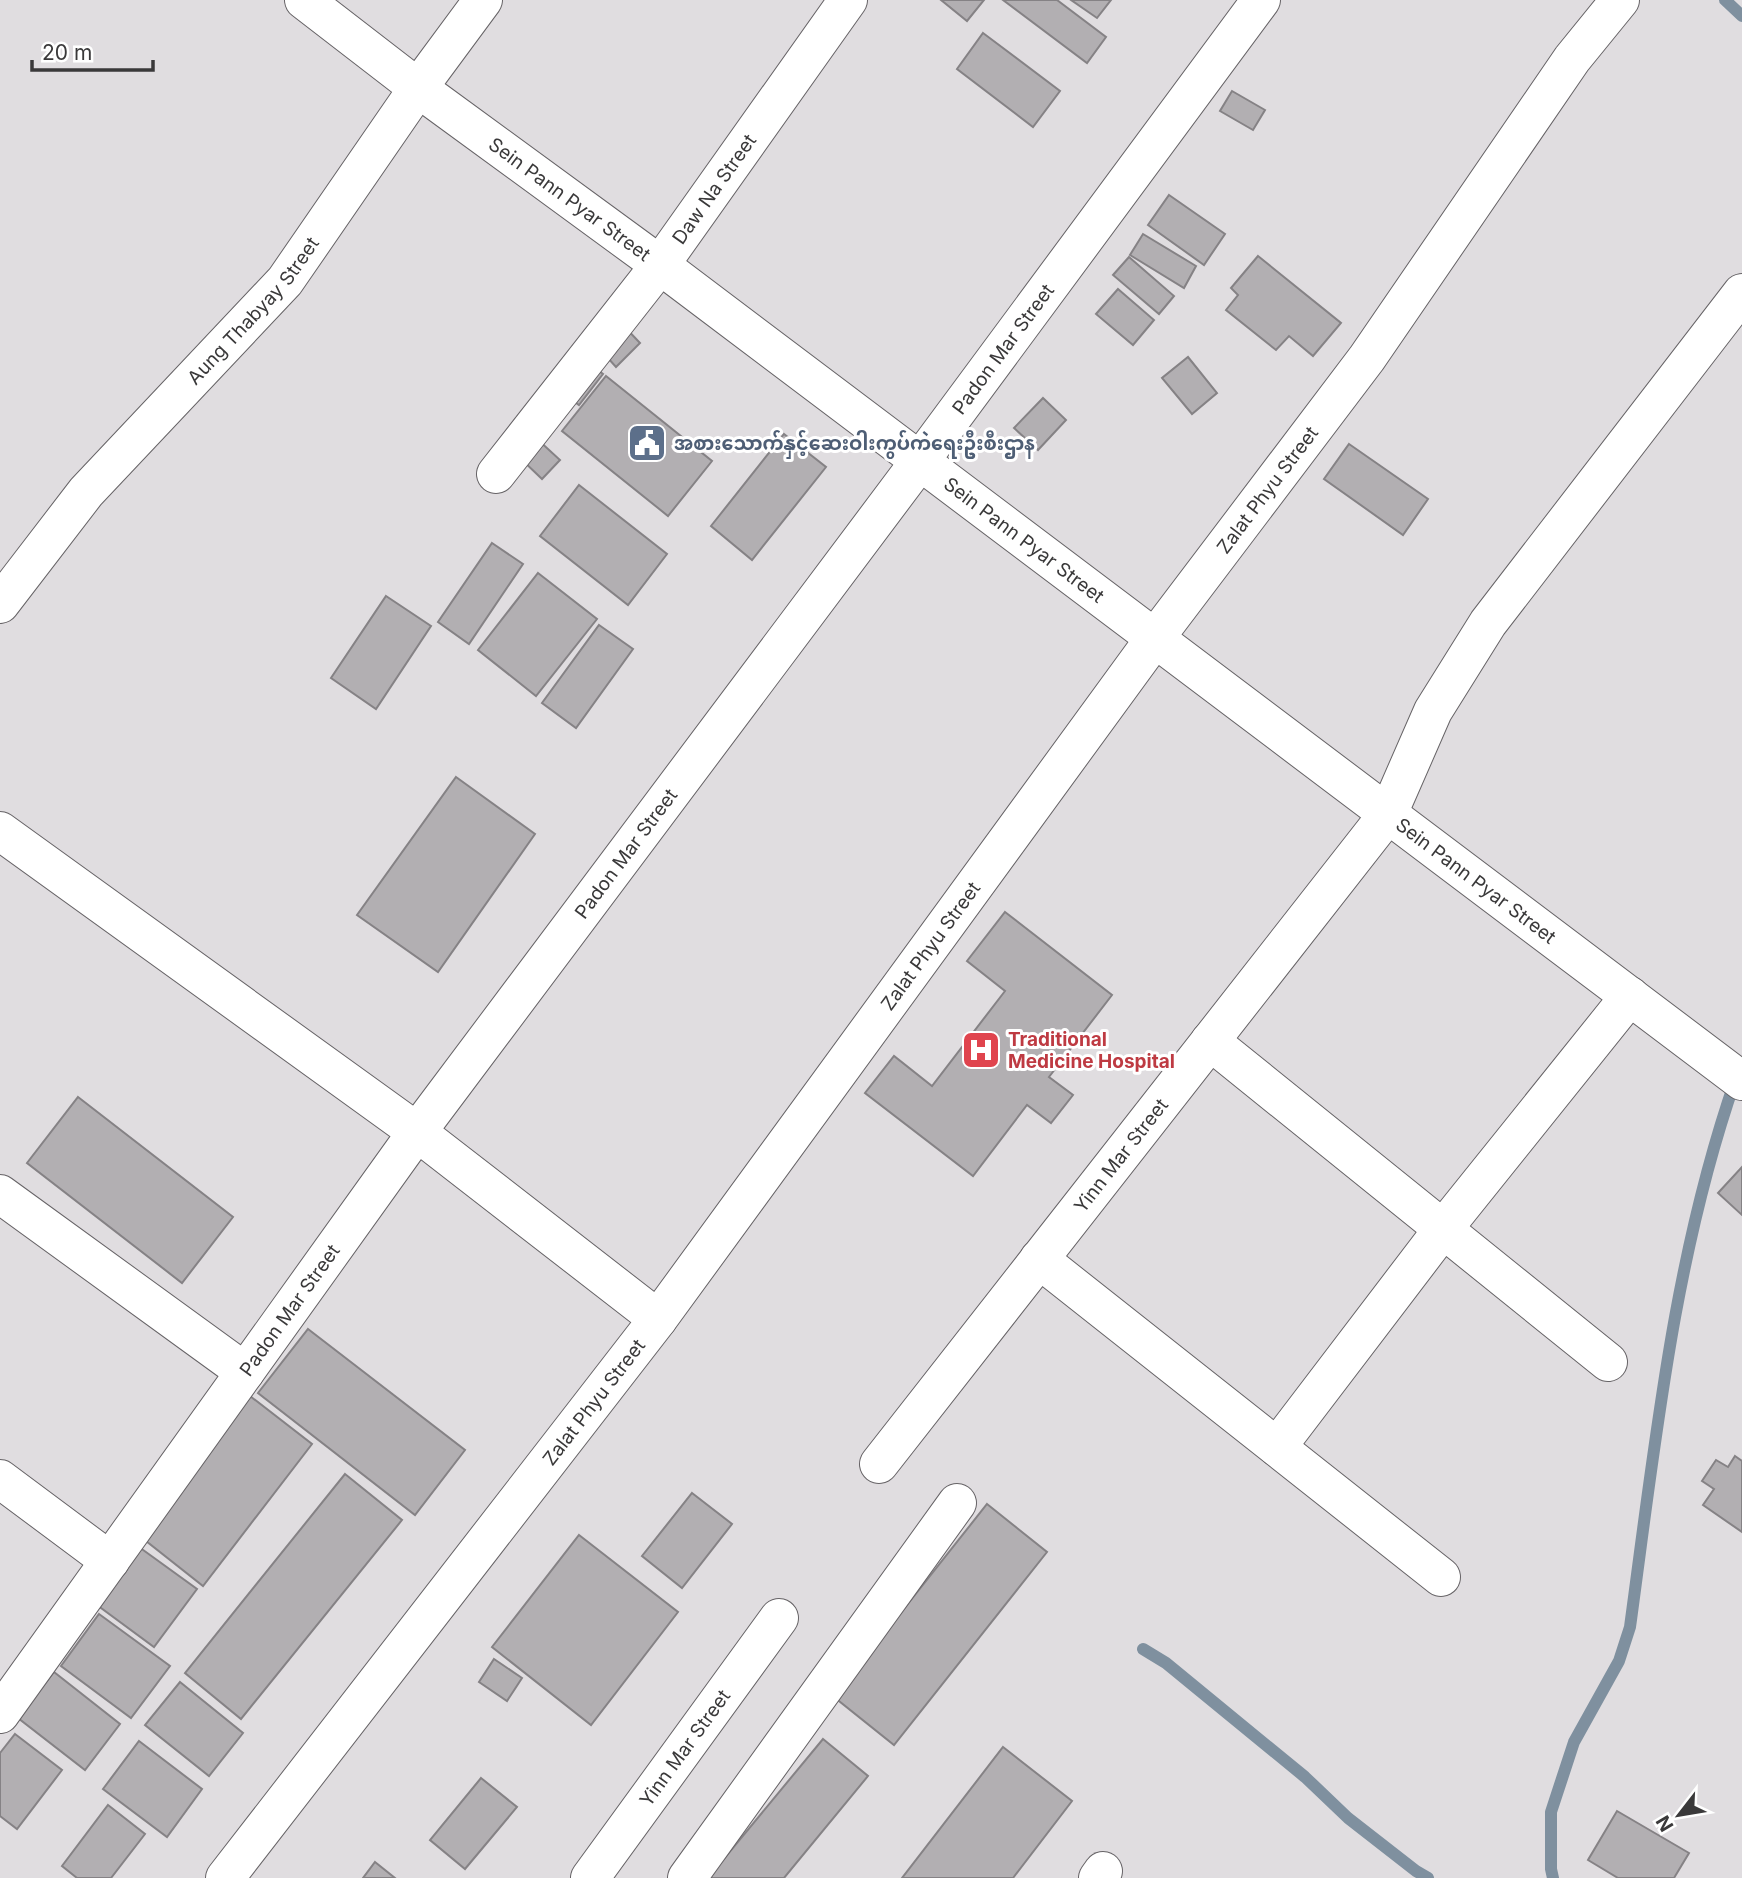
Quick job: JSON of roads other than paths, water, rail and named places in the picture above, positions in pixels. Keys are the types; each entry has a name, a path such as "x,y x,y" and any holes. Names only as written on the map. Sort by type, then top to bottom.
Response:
{"street":[{"name":"Sein Pann Pyar Street","path":"304,0 418,89 660,265 1742,1081"},
{"name":"Aung Thabyay Street","path":"0,604 86,492 285,281 418,89 484,0"},
{"name":"Daw Na Street","path":"496,474 660,265 848,0"},
{"name":"Padon Mar Street","path":"0,1714 417,1132 920,461 1261,0"},
{"name":"Zalat Phyu Street","path":"225,1878 658,1319 1155,638 1367,358 1572,59 1620,0"},
{"name":"Yinn Mar Street","path":"879,1464 1388,814 1433,711 1488,623 1742,293"},
{"path":"0,831 417,1132 658,1319"},
{"path":"1276,1447 1443,1229 1630,996"},
{"path":"1209,1041 1608,1362"},
{"path":"0,1194 245,1372"},
{"path":"1039,1259 1441,1577"},
{"path":"0,1479 110,1561"},
{"path":"687,1878 957,1503"},
{"name":"Yinn Mar Street","path":"590,1878 779,1618"}],"waterway":[{"path":"1725,0 1742,16"},
{"path":"1553,1878 1551,1812 1574,1742 1619,1661 1630,1627 1658,1420 1682,1283 1696,1215 1735,1081"},
{"path":"1143,1649 1166,1663 1305,1777 1348,1818 1428,1878"}],"place":[{"name":"အစားသောက်နှင့်ဆေးဝါးကွပ်ကဲရေးဦးစီးဌာန","path":"647,443"},
{"name":"Traditional Medicine Hospital","path":"981,1050"}]}
